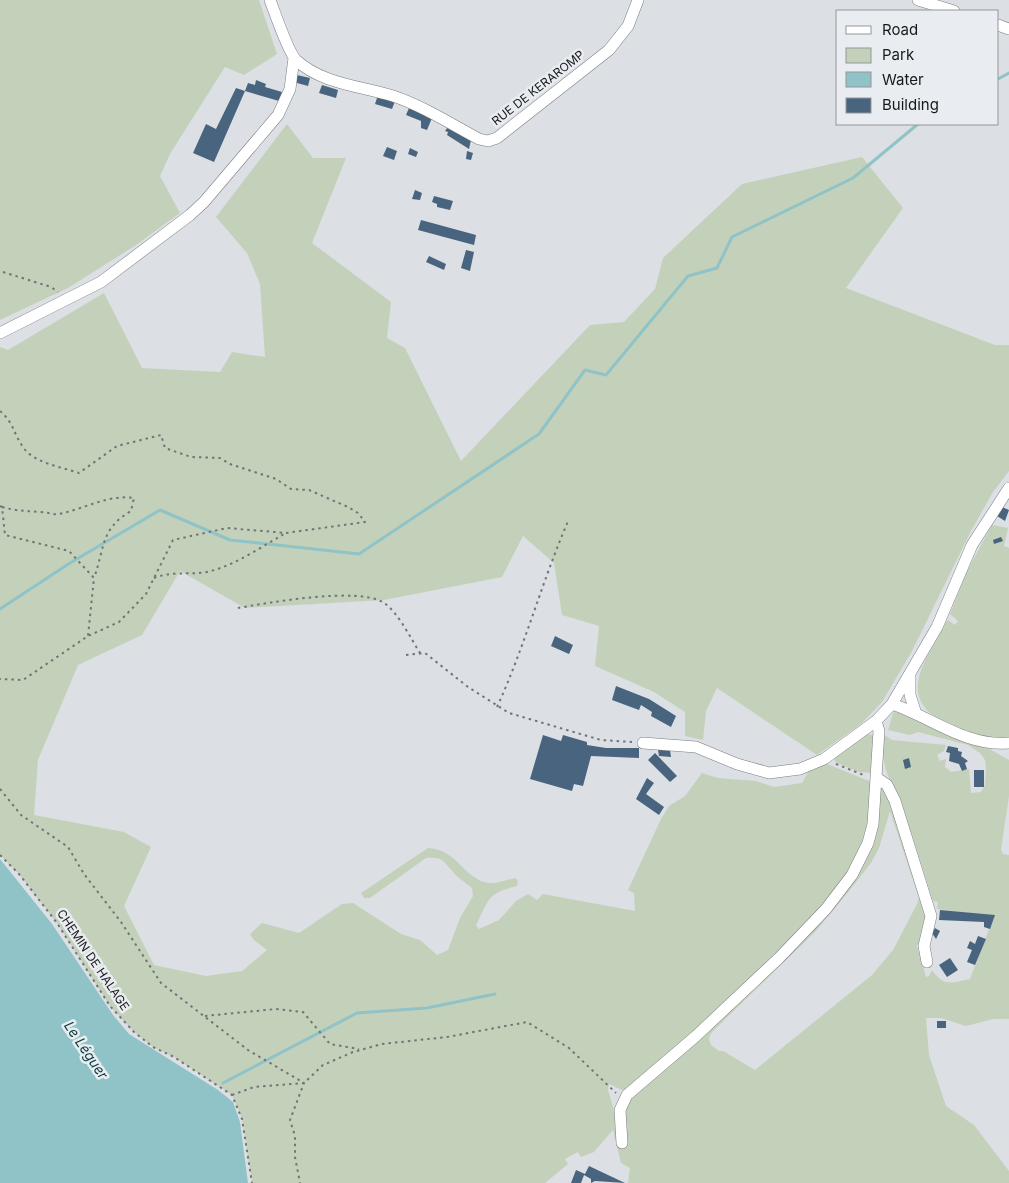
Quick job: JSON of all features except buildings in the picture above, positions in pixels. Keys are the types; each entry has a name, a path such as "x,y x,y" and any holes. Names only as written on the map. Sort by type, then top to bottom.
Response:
{"street":[{"path":"0,333 68,299 118,270 204,202 278,115 290,89 294,58 270,0"},
{"name":"RUE DE KERAROMP","path":"294,58 318,74 343,84 393,96 427,110 479,139 488,141 497,138 609,50 628,26 638,0"},
{"path":"918,0 951,10"},
{"path":"643,743 696,746 737,764 769,773 800,768 824,759 876,721 892,704 937,628 972,545 1009,488"},
{"path":"910,673 910,695 916,714"},
{"path":"892,704 932,723 977,740 1009,743"},
{"path":"622,1144 619,1115 624,1100 779,958 835,898 852,875 868,843 873,824 879,731 876,721"},
{"path":"877,778 887,785 895,802 931,916 924,946 927,962"}],"path":[{"path":"3,272 50,287 68,299"},
{"path":"0,411 10,420 23,448 42,461 79,473 118,446 161,435 165,448 191,457 220,458 230,464 276,479 291,489 309,490 348,507 358,513 365,522 286,533 227,528 173,540 146,594 119,622 88,636 23,680 0,679"},
{"path":"88,636 94,578 105,536 116,520 131,511 134,498 124,496 110,499 57,515 42,512 20,512 1,507 5,535 69,551 94,578"},
{"path":"498,707 548,567 569,519"},
{"path":"154,578 168,573 210,572 231,564 286,533"},
{"path":"238,608 302,597 372,599 387,606 404,627 420,653"},
{"path":"406,655 420,653 431,657 468,687 509,713 602,740 643,743"},
{"path":"824,759 858,774 877,778"},
{"path":"0,789 21,815 68,847 84,874 121,922 161,983 248,1050 304,1083"},
{"name":"CHEMIN DE HALAGE","path":"0,854 19,874 57,923 110,1006 134,1032 152,1047 174,1057 232,1095"},
{"path":"204,1016 276,1009 303,1012 330,1044 362,1049"},
{"path":"300,1183 295,1157 295,1136 290,1120 304,1083 323,1065 362,1049 527,1022 569,1048 624,1100"},
{"path":"252,1183 242,1119 232,1095 254,1087 304,1083"}],"green space":[{"path":"0,0 259,0 277,54 244,75 225,67 170,154 160,176 180,213 136,245 68,288 0,320"},
{"path":"287,124 313,158 346,158 312,243 391,302 387,338 405,348 461,461 590,325 624,322 655,289 663,258 742,184 862,157 903,208 846,288 995,345 1009,345 1009,471 993,492 971,531 912,651 882,702 862,723 817,755 717,688 706,711 703,740 685,736 685,712 654,692 595,666 599,626 562,615 554,563 523,536 502,577 384,600 245,608 180,571 142,635 78,665 38,760 34,815 124,832 151,847 124,906 154,965 206,976 242,971 267,950 254,940 250,934 262,923 299,933 342,904 353,903 401,934 420,940 437,955 448,950 460,918 473,896 472,888 442,860 426,858 370,898 364,898 361,893 428,848 446,853 473,876 488,883 502,882 515,878 518,881 517,886 499,892 490,898 476,925 479,929 499,920 516,901 528,894 537,900 543,894 635,911 634,893 628,890 661,819 669,806 685,796 702,773 718,778 756,781 774,787 802,783 810,769 827,764 869,781 874,799 868,835 856,865 828,905 777,959 635,1085 627,1090 622,1090 609,1084 608,1090 616,1117 623,1114 627,1103 639,1088 702,1036 791,950 830,908 865,860 870,848 878,814 881,786 895,810 902,828 927,916 927,930 917,946 926,977 929,976 932,970 940,979 948,982 970,979 994,916 937,909 938,902 933,901 905,815 883,759 883,738 886,736 892,740 946,745 944,751 937,755 940,761 946,759 945,767 951,772 969,769 971,793 981,792 985,785 985,760 980,753 968,745 918,732 910,735 888,730 893,713 898,710 936,730 984,746 1009,760 1009,796 1001,850 1003,854 1009,855 1009,1019 993,1019 966,1026 941,1018 926,1018 929,1055 946,1106 974,1125 1009,1171 1009,1183 628,1183 630,1168 621,1163 613,1130 594,1152 581,1157 578,1152 565,1159 568,1164 545,1183 252,1183 242,1119 232,1095 174,1057 153,1047 134,1032 110,1006 57,923 19,874 0,855 0,347 8,350 104,293 142,368 220,372 232,352 265,357 260,284 247,253 216,217","holes":["890,811 919,898 893,950 872,975 755,1070 711,1045 709,1039 711,1033 816,931 871,863 879,848"]},
{"path":"992,525 1008,528 1004,546 1009,548 1009,738 976,734 946,723 933,715 923,705 918,692 921,670 946,622 948,620 955,625 958,621 950,614 966,573"},
{"path":"864,735 874,736 873,773 859,772 835,762 834,757"}],"water":[{"name":"Le Léguer","path":"0,859 52,924 113,1015 129,1034 218,1090 233,1102 240,1122 248,1183 0,1183"}],"waterway":[{"path":"999,78 1009,73"},
{"path":"0,609 70,563 160,510 230,540 359,554 539,434 585,370 606,375 688,276 717,268 732,237 853,178 917,125"},
{"path":"223,1083 357,1013 427,1008 495,994"}]}
